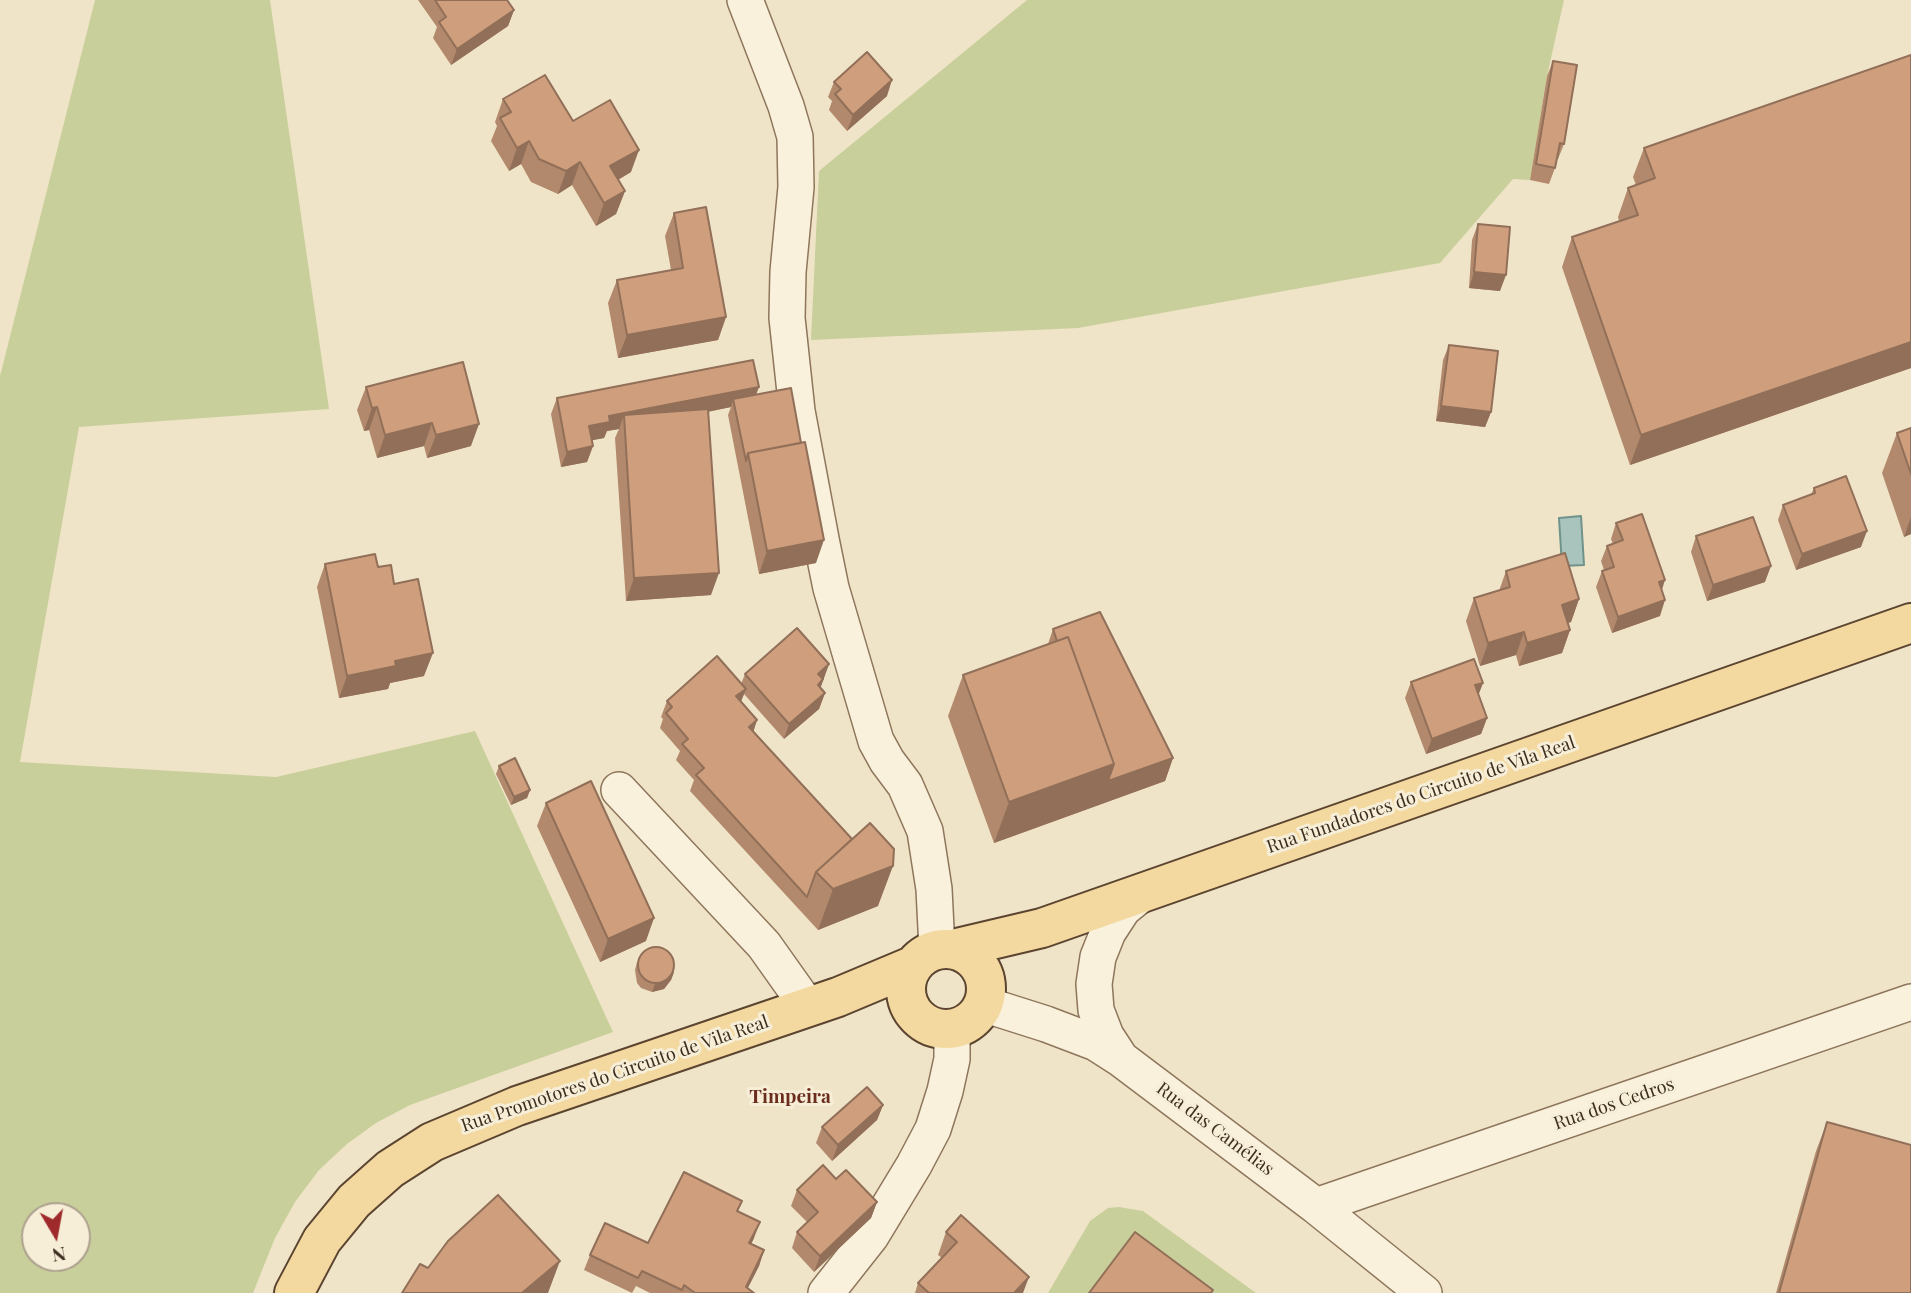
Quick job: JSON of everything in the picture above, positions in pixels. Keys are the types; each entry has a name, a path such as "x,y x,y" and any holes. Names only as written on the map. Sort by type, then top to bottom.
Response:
{"main road":[{"name":"Rua Fundadores do Circuito de Vila Real","path":"823,1002 934,955 1042,928 1911,623"},
{"name":"Rua Fundadores do Circuito de Vila Real","path":"1800,662 1911,630"},
{"name":"Rua Fundadores do Circuito de Vila Real","path":"984,991 1042,928"},
{"path":"968,954 979,965 984,991 976,1016 952,1029 939,1029 926,1024 916,1016 905,993 906,980 934,955 968,954"},
{"path":"823,1002 909,1005"},
{"name":"Rua Promotores do Circuito de Vila Real","path":"294,1293 322,1240 354,1201 390,1169 432,1142 506,1110 823,1002"}],"street":[{"path":"745,0 795,136 796,187 788,272 787,318 797,411 821,539 831,588 876,741 905,785 925,831 933,889 934,955"},
{"path":"619,790 764,945 823,1002"},
{"path":"1121,1059 1106,1036 1097,1010 1094,984 1098,957 1108,932 1123,909 1144,892"},
{"name":"Rua das Camélias","path":"984,991 1046,1024 1096,1043 1121,1059 1316,1206 1424,1293"},
{"name":"Rua dos Cedros","path":"1316,1206 1911,1002"},
{"path":"826,1293 871,1236 933,1129 952,1059 952,1029"}],"green space":[{"path":"95,0 270,0 329,409 79,427 20,762 276,777 475,731 613,1032 410,1105 376,1123 347,1144 319,1170 295,1202 275,1238 253,1293 0,1293 0,376"},
{"path":"1027,0 1564,0 1547,76 1530,180 1513,179 1440,263 1078,328 811,340 819,171"},
{"path":"1108,1208 1143,1211 1256,1293 1048,1293 1090,1221"}],"water":[{"path":"1581,516 1584,565 1562,566 1559,518"}],"building":[{"path":"435,0 507,0 514,10 457,49 439,22 446,17"},
{"path":"867,52 892,80 853,115 835,94 841,89 834,82"},
{"path":"1911,55 1911,342 1641,435 1572,237 1638,215 1628,188 1655,178 1644,148"},
{"path":"1553,61 1577,65 1564,144 1560,143 1555,168 1536,164"},
{"path":"545,75 573,121 610,100 639,150 610,166 625,191 604,203 580,162 566,171 539,159 529,141 517,148 500,118 511,112 503,99"},
{"path":"706,207 726,317 627,335 617,280 683,268 674,213"},
{"path":"1478,224 1510,227 1506,275 1474,272"},
{"path":"1449,345 1498,351 1491,412 1441,406"},
{"path":"753,360 759,387 609,416 610,422 589,426 593,446 567,452 557,398"},
{"path":"463,362 479,424 436,435 432,423 385,435 377,407 372,408 366,387"},
{"path":"791,388 801,443 748,453 746,461 733,399"},
{"path":"708,409 719,573 634,578 624,415"},
{"path":"1911,428 1911,474 1897,433"},
{"path":"805,442 824,540 767,551 748,453"},
{"path":"1846,476 1867,531 1802,554 1783,505 1815,493 1814,488"},
{"path":"1642,514 1665,580 1659,582 1665,600 1618,617 1602,571 1614,567 1607,546 1623,540 1616,523"},
{"path":"1753,517 1771,566 1713,585 1696,536"},
{"path":"1565,553 1579,599 1562,605 1570,630 1527,643 1524,632 1488,643 1474,598 1510,587 1506,571"},
{"path":"375,554 378,567 391,565 394,584 418,579 433,653 395,661 396,666 347,676 325,564"},
{"path":"1100,612 1173,758 1108,781 1114,764 1068,637 1057,641 1053,629"},
{"path":"797,628 829,664 818,674 823,679 818,685 825,693 789,724 745,674"},
{"path":"1068,637 1114,764 1009,802 963,675"},
{"path":"717,656 746,689 736,696 757,720 749,727 852,839 816,872 807,897 696,775 704,768 682,744 688,739 666,713 672,707 667,701"},
{"path":"1474,659 1483,683 1475,685 1487,718 1432,739 1411,682"},
{"path":"515,758 530,790 514,797 499,766"},
{"path":"591,781 654,918 608,939 546,803"},
{"path":"870,823 894,849 893,866 833,889 816,872"},
{"path":"656,947 669,952 674,965 669,978 656,983 643,978 638,965 643,952"},
{"path":"867,1087 883,1105 838,1145 822,1127"},
{"path":"1827,1122 1911,1145 1911,1293 1779,1293"},
{"path":"823,1165 836,1179 846,1170 877,1202 820,1256 797,1232 818,1212 797,1190"},
{"path":"684,1172 742,1201 737,1211 760,1222 749,1243 764,1250 746,1287 754,1293 695,1293 684,1285 682,1290 642,1271 638,1278 590,1255 605,1223 648,1243"},
{"path":"498,1195 560,1261 522,1293 402,1293 420,1264 428,1268 448,1241"},
{"path":"961,1215 1029,1277 1014,1293 929,1293 918,1283 957,1242 946,1232"},
{"path":"1135,1232 1213,1290 1211,1293 1089,1293"}],"district":[{"name":"Timpeira","path":"790,1097"}]}
